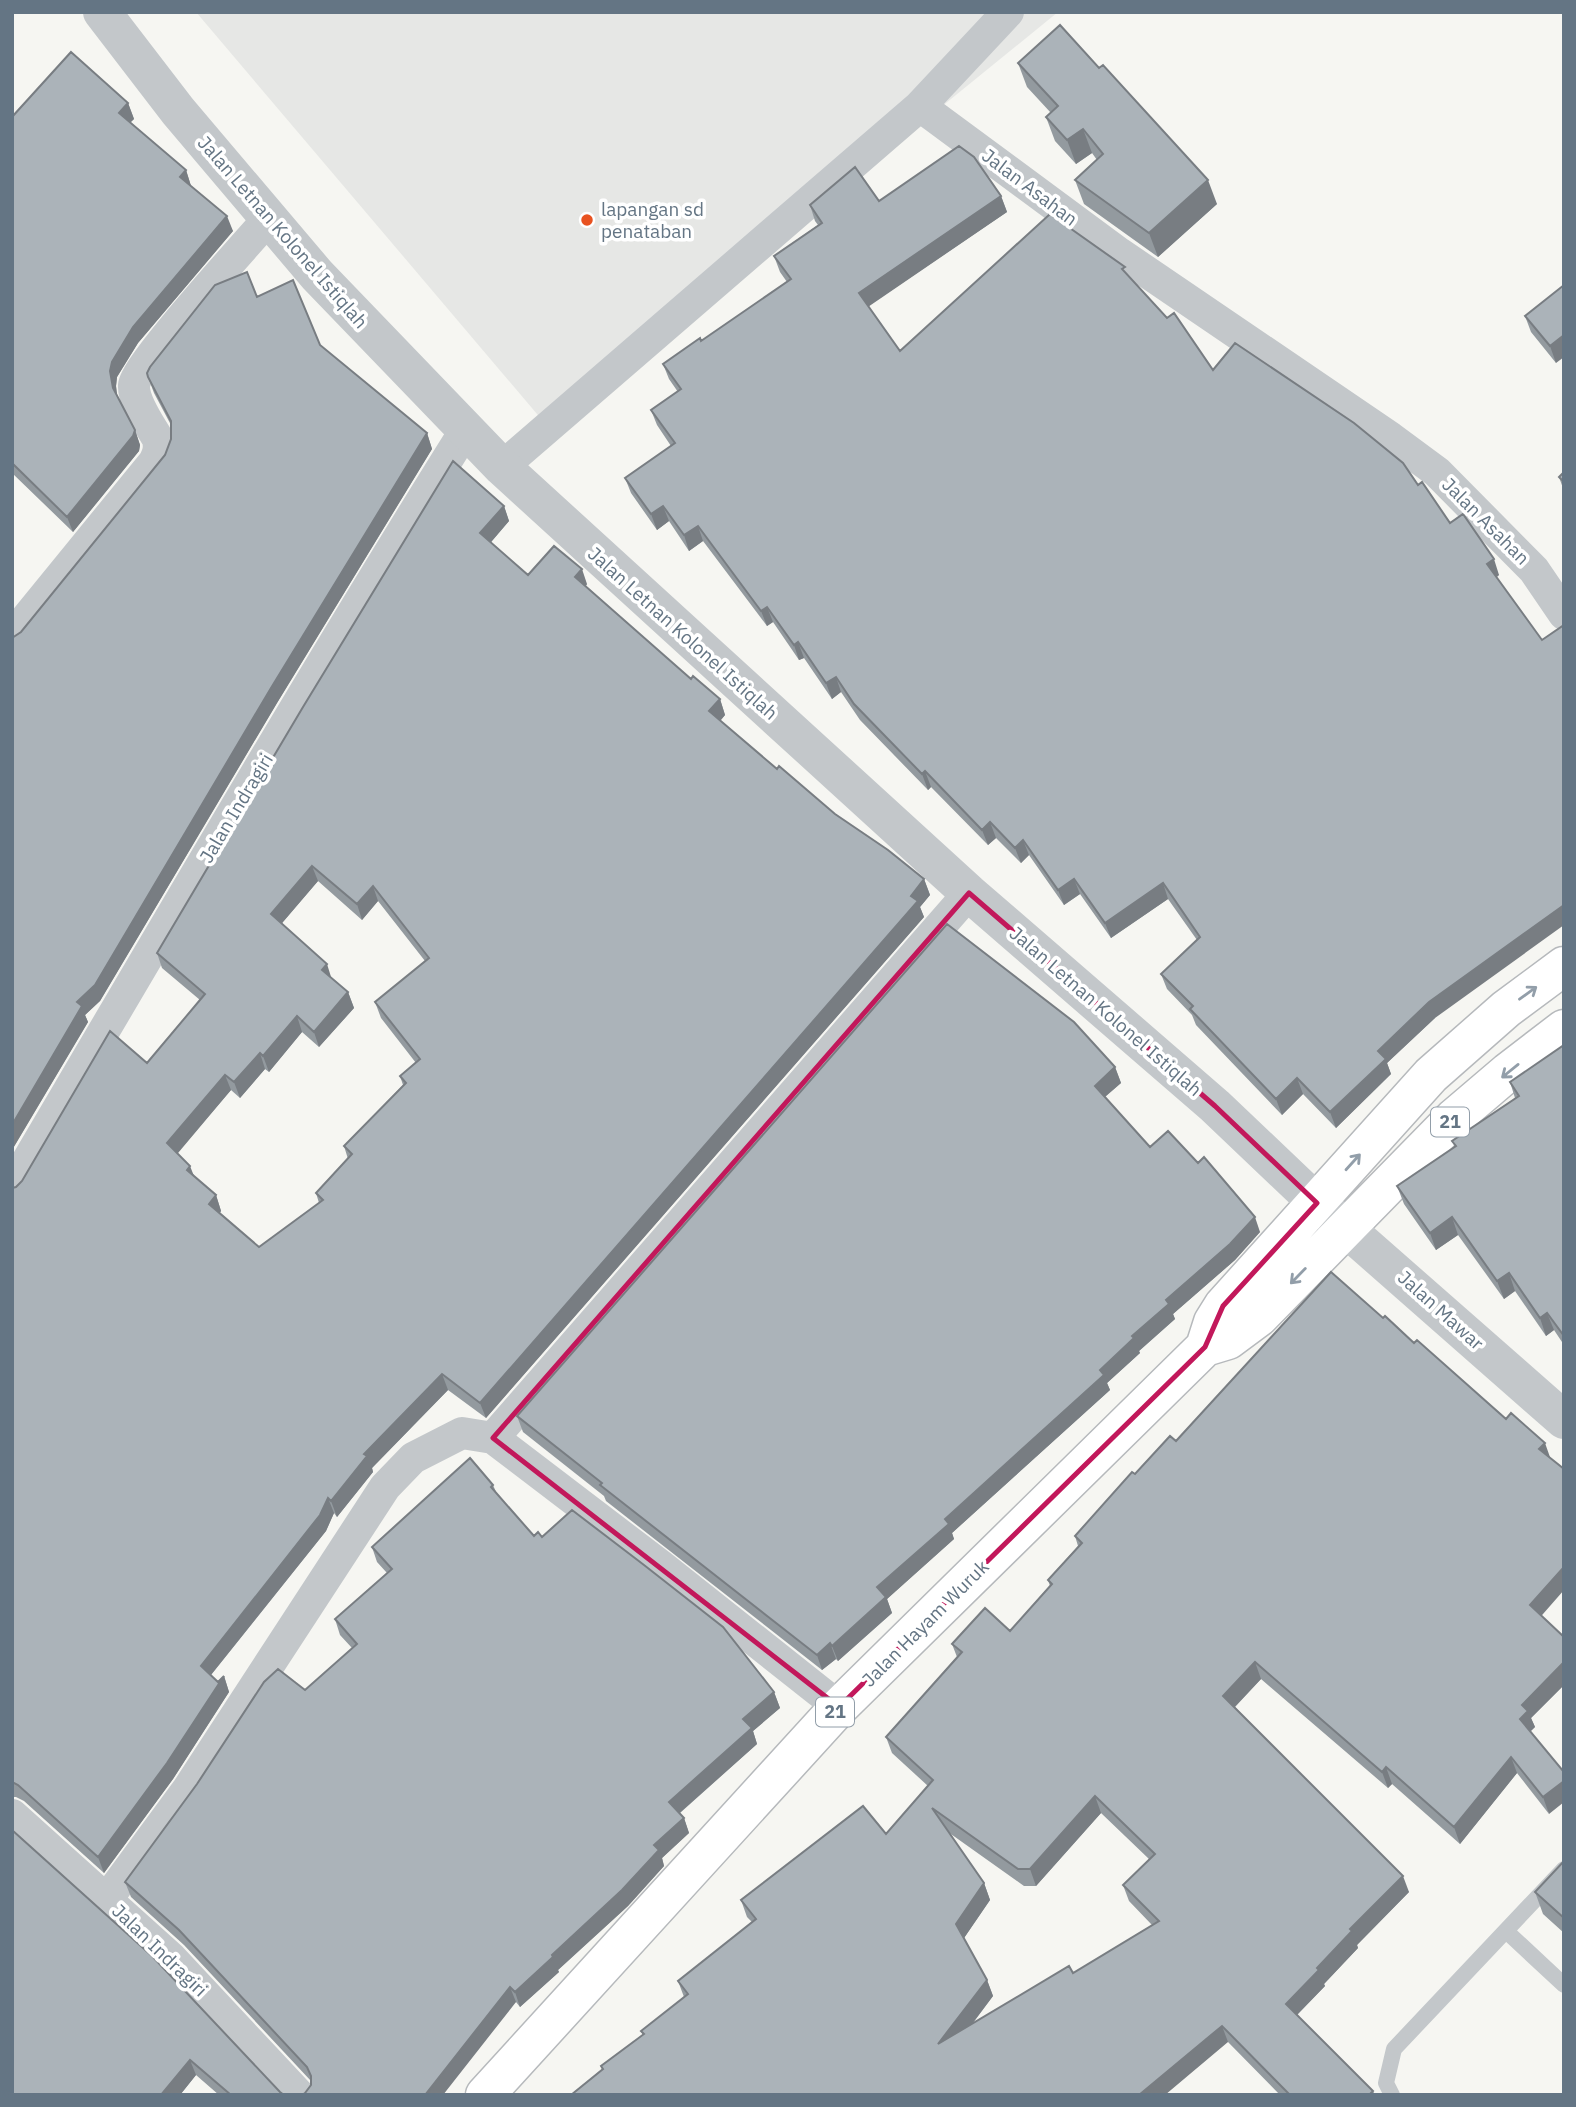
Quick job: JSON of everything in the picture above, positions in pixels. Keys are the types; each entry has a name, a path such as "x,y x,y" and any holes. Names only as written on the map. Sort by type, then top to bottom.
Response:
{"highway":[{"name":"21","path":"1317,1203 1407,1100 1463,1045 1506,1009 1564,967"},
{"name":"21","path":"1346,1227 1454,1118 1564,1029"},
{"name":"Jalan Hayam Wuruk","path":"1205,1348 1213,1322 1223,1306 1317,1203"},
{"name":"Jalan Hayam Wuruk","path":"485,2095 839,1707 1205,1348 1228,1340 1247,1328 1346,1227"}],"street":[{"name":"Jalan Letnan Kolonel Istiqlah","path":"102,12 178,111 270,216 317,275 465,431 969,893 1215,1106 1317,1203"},
{"path":"502,467 877,145 920,106 1008,12"},
{"name":"Jalan Asahan","path":"920,106 1118,253 1437,472 1534,570 1564,614"},
{"path":"12,636 154,462 160,448 134,391 136,377 188,311 270,216"},
{"name":"Jalan Indragiri","path":"12,1187 198,869 465,431"},
{"path":"107,1899 217,1746 385,1487 413,1458 477,1436 969,893"},
{"name":"Jalan Mawar","path":"1317,1203 1564,1420"},
{"path":"477,1436 661,1566 839,1707"},
{"name":"Jalan Indragiri","path":"12,1815 171,1958 299,2095"}],"lane":[{"path":"1392,2095 1386,2083 1394,2049 1564,1869"},
{"path":"1506,1931 1564,1985"}],"highlighted area":[{"path":"969,893 1215,1106 1317,1203 1223,1306 1205,1347 839,1707 493,1438"}],"shaded area":[{"name":"lapangan sd penataban","path":"196,12 1058,12 548,427"}],"building":[{"path":"1060,25 1099,68 1103,65 1208,180 1149,233 1075,180 1103,154 1083,129 1067,140 1046,117 1058,106 1018,63"},
{"path":"71,52 128,103 119,113 186,170 180,177 227,216 133,327 112,362 110,371 113,388 135,430 133,436 67,517 12,463 12,117"},
{"path":"959,146 974,157 1001,196 859,293 900,351 1050,214 1125,267 1122,269 1167,318 1174,313 1213,370 1235,343 1354,423 1403,463 1418,485 1422,482 1450,523 1463,514 1494,559 1487,564 1542,640 1564,625 1564,905 1429,1002 1378,1051 1386,1059 1330,1112 1297,1078 1276,1099 1190,1009 1193,1006 1161,974 1200,937 1163,883 1105,923 1074,879 1058,890 1023,840 1015,848 990,822 982,830 925,771 922,774 854,704 836,677 826,683 798,642 794,645 767,607 761,611 698,526 684,535 663,506 651,514 625,478 675,443 651,410 681,389 663,364 791,279 774,256 822,223 810,205 855,167 879,201"},
{"path":"247,272 257,297 293,280 320,345 427,433 271,688 95,985 77,1002 82,1006 12,1125 12,638 21,632 165,455 171,439 171,421 148,377 150,367 215,285"},
{"path":"1564,285 1564,335 1550,346 1525,316"},
{"path":"453,461 504,506 480,533 528,575 554,546 582,569 575,577 691,679 693,676 720,699 709,711 777,769 779,766 835,814 888,850 924,879 911,896 918,901 480,1403 442,1374 364,1454 367,1456 331,1501 328,1498 320,1515 201,1666 218,1682 224,1676 167,1763 98,1857 12,1782 12,1188 22,1181 110,1031 147,1063 205,994 157,953","holes":["312,866 357,904 373,886 429,958 375,1002 420,1059 400,1076 406,1083 344,1146 352,1154 316,1193 323,1200 259,1247 209,1204 216,1195 187,1170 190,1166 167,1143 225,1075 234,1082 260,1053 263,1056 297,1016 314,1032 348,992 322,970 327,964 271,914"]},
{"path":"947,924 1074,1022 1115,1067 1095,1086 1150,1147 1168,1131 1198,1163 1204,1157 1255,1217 1230,1244 1166,1300 1169,1304 1132,1336 1134,1338 1100,1370 1104,1375 945,1519 949,1524 877,1587 886,1597 832,1646 830,1643 817,1655 600,1485 602,1483 517,1416"},
{"path":"1564,1045 1564,1336 1547,1313 1540,1318 1509,1273 1497,1281 1452,1217 1430,1233 1397,1186 1456,1146 1452,1141 1519,1096 1510,1082"},
{"path":"1331,1272 1414,1343 1417,1340 1506,1419 1511,1413 1545,1443 1539,1449 1564,1469 1564,1567 1530,1605 1564,1637 1564,1662 1522,1705 1528,1711 1520,1719 1564,1772 1564,1781 1543,1797 1511,1757 1454,1827 1386,1767 1382,1772 1255,1662 1223,1696 1403,1876 1350,1929 1352,1931 1317,1968 1319,1970 1286,2004 1373,2091 1369,2095 1290,2095 1222,2026 1139,2095 571,2095 603,2069 601,2066 644,2034 641,2031 688,1994 678,1981 756,1919 741,1900 863,1806 886,1834 933,1780 886,1737 962,1652 952,1644 985,1608 1010,1631 1052,1584 1048,1580 1082,1543 1075,1536 1132,1472 1135,1474 1170,1436 1176,1441","holes":["1095,1796 1155,1854 1123,1885 1159,1921 1073,1973 1069,1966 938,2044 987,1980 956,1924 984,1883 932,1808 1018,1869 1030,1869"]},
{"path":"470,1458 493,1485 491,1487 534,1536 538,1532 542,1537 572,1510 723,1627 774,1692 743,1719 752,1728 669,1802 684,1818 654,1845 659,1850 622,1890 515,1992 510,1987 425,2095 302,2095 311,2085 307,2067 179,1930 125,1882 197,1784 264,1682 278,1669 305,1690 357,1644 335,1619 392,1569 372,1547"},
{"path":"12,1830 152,1956 284,2095 231,2095 190,2060 161,2095 12,2095"},
{"path":"1564,1861 1564,1918 1535,1892"}],"place":[{"name":"lapangan sd penataban","path":"587,220"}]}
